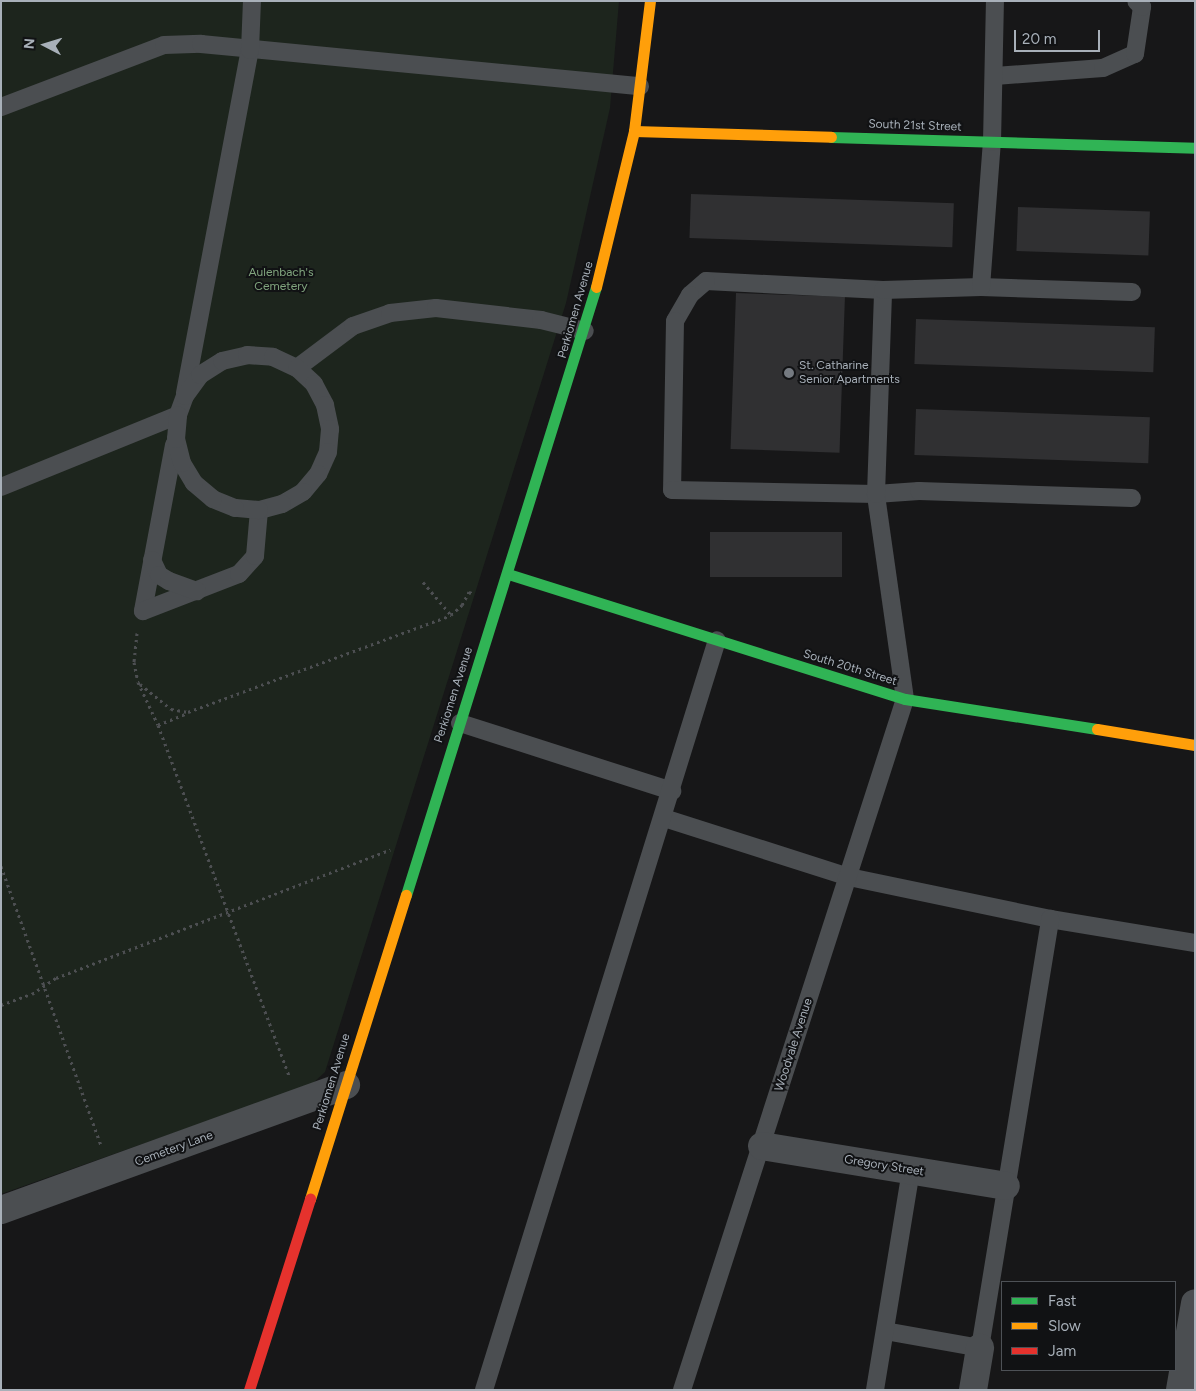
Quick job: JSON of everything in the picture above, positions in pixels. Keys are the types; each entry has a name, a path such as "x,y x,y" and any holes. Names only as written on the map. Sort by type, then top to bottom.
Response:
{"main road":[{"name":"Perkiomen Avenue","path":"249,1390 585,331 634,131 650,1"},
{"name":"South 21st Street","path":"634,131 1195,148"},
{"name":"South 20th Street","path":"508,574 905,700 1195,745"}],"street":[{"name":"Cemetery Lane","path":"1,1210 346,1085"},
{"name":"Gregory Street","path":"762,1146 1006,1186"},
{"path":"1180,1390 1195,1303"},
{"path":"973,1390 980,1348"}],"lane":[{"path":"252,1 250,50 184,396 178,414 176,439 143,610 239,574 255,556 259,510"},
{"path":"981,287 992,142 995,1"},
{"path":"994,76 1104,68 1135,54 1142,7 1136,1"},
{"path":"1,107 164,45 202,44 640,86"},
{"path":"1132,292 981,287 884,290 706,282 690,295 675,321 672,490 876,494 918,491 1132,498"},
{"path":"884,290 876,494 905,700"},
{"path":"297,368 353,326 390,313 436,308 541,320 585,331"},
{"path":"176,439 182,463 194,483 213,499 235,508 259,510 282,504 303,492 318,474 328,452 330,429 325,405 314,384 297,368 273,357 239,357 222,361 200,375 184,396"},
{"path":"1,487 178,414"},
{"path":"152,560 159,574 169,581 197,591"},
{"path":"484,1390 664,818 717,640"},
{"name":"Woodvale Avenue","path":"682,1390 905,700"},
{"path":"460,723 672,791"},
{"path":"664,818 849,877 1050,919 1195,943"},
{"path":"885,1331 980,1348 1050,919"},
{"path":"875,1390 911,1170"}],"path":[{"path":"423,582 451,615"},
{"path":"158,725 188,712 451,615 462,605 469,592 500,601"},
{"path":"143,610 136,639 138,682 158,725 290,1080"},
{"path":"138,682 171,709 188,712"},
{"path":"1,1005 47,987 56,978 387,851 418,854"},
{"path":"1,866 47,987 110,1172"}],"green space":[{"name":"Aulenbach's Cemetery","path":"1,1 619,1 610,108 566,303 325,1072 312,1084 1,1194"}],"building":[{"path":"691,194 954,203 952,247 689,238"},
{"path":"1018,207 1150,212 1148,256 1016,251"},
{"name":"St. Catharine Senior Apartments","path":"736,293 845,297 839,453 731,449"},
{"path":"916,319 1155,327 1153,372 914,364"},
{"path":"916,409 1150,417 1148,463 914,455"},
{"path":"710,532 842,532 842,577 710,577"}],"traffic: fast":[{"path":"831,137 1195,148"},
{"path":"406,895 596,287"},
{"path":"508,574 905,699 1097,729"}],"traffic: slow":[{"path":"596,287 634,131 650,1"},
{"path":"634,131 831,137"},
{"path":"1097,729 1195,745"},
{"path":"310,1199 406,895"}],"traffic: jam":[{"path":"249,1390 310,1199"}],"place":[{"name":"St. Catharine Senior Apartments","path":"789,373"}]}
